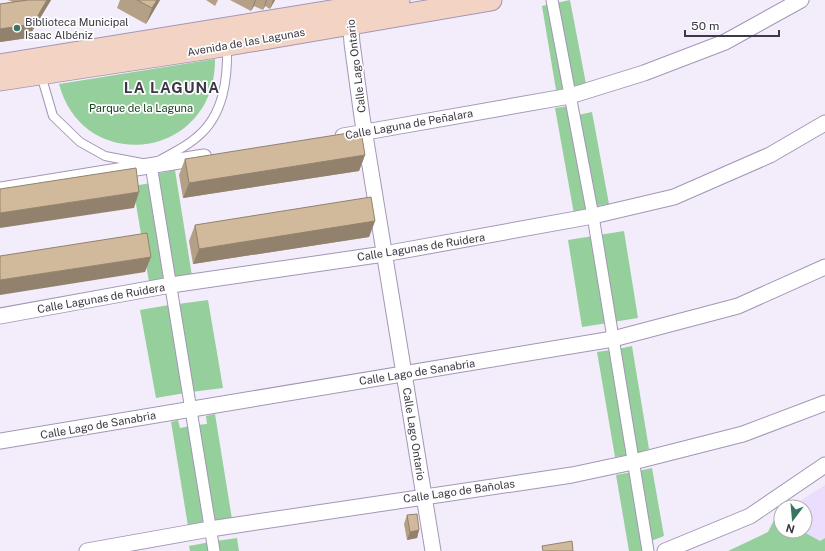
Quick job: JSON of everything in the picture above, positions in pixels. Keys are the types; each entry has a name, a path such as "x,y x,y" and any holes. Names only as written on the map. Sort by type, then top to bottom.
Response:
{"main road":[{"name":"Avenida de las Lagunas","path":"0,65 39,66 227,45 351,11 399,0"},
{"name":"Avenida de las Lagunas","path":"0,80 39,66 351,11 491,0"}],"street":[{"path":"552,0 593,216 648,551"},
{"name":"Calle Laguna de Peñalara","path":"327,139 570,96 644,73 725,42 801,0"},
{"name":"Calle Lago Ontario","path":"351,11 365,132 433,551"},
{"name":"Calle Lagunas de Ruidera","path":"0,316 171,285 384,254 593,216 674,197 770,154 825,123"},
{"path":"0,190 221,154"},
{"path":"151,165 214,551"},
{"name":"Calle Lago de Sanabria","path":"0,441 613,339 738,306 825,267"},
{"name":"Calle Lago de Bañolas","path":"87,551 210,529 572,475 633,462 743,434 825,403"},
{"path":"665,551 750,516 825,465"}],"lane":[{"path":"39,66 53,116 80,142 105,156 151,165 197,137 209,124 218,107 224,90 228,68 227,45"}],"shaded area":[{"path":"825,485 825,538 820,542 813,538 813,499 803,499"}],"green space":[{"path":"570,0 586,84 572,86 556,3"},
{"path":"550,4 565,89 556,90 542,6"},
{"name":"Parque de la Laguna","path":"215,59 210,93 195,118 173,135 147,144 120,143 94,133 73,114 59,84"},
{"path":"569,106 588,211 574,214 555,108"},
{"path":"592,112 609,204 596,206 578,115"},
{"path":"175,170 192,276 173,279 156,174"},
{"path":"151,183 167,279 149,282 133,186"},
{"path":"624,231 638,318 613,322 599,235"},
{"path":"593,236 608,323 582,327 568,240"},
{"path":"208,300 223,388 191,392 178,304"},
{"path":"169,305 185,393 156,398 140,310"},
{"path":"632,346 649,449 636,453 618,349"},
{"path":"611,350 629,455 615,457 597,352"},
{"path":"215,414 232,519 213,522 197,425 207,424 206,416"},
{"path":"178,420 180,428 190,426 206,524 188,526 171,422"},
{"path":"652,468 664,536 651,541 638,471"},
{"path":"632,472 645,551 629,551 616,475"},
{"path":"773,522 773,539 813,539 813,537 820,541 825,538 825,551 728,551 768,532"},
{"path":"237,538 239,551 218,551 216,541"},
{"path":"210,542 212,551 190,551 189,546"}],"building":[{"path":"28,0 47,0 33,24 0,29 0,4"},
{"path":"137,0 157,0 152,8"},
{"path":"361,131 365,155 189,183 185,159"},
{"path":"136,168 139,192 0,213 0,189"},
{"path":"371,197 375,221 199,249 195,225"},
{"path":"147,233 151,257 0,280 0,256"},
{"path":"417,514 419,530 410,532 407,515"},
{"path":"572,541 573,551 543,551 542,546"}],"place":[{"name":"Biblioteca Municipal Isaac Albéniz","path":"17,28"}],"district":[{"name":"LA LAGUNA","path":"172,88"}]}
